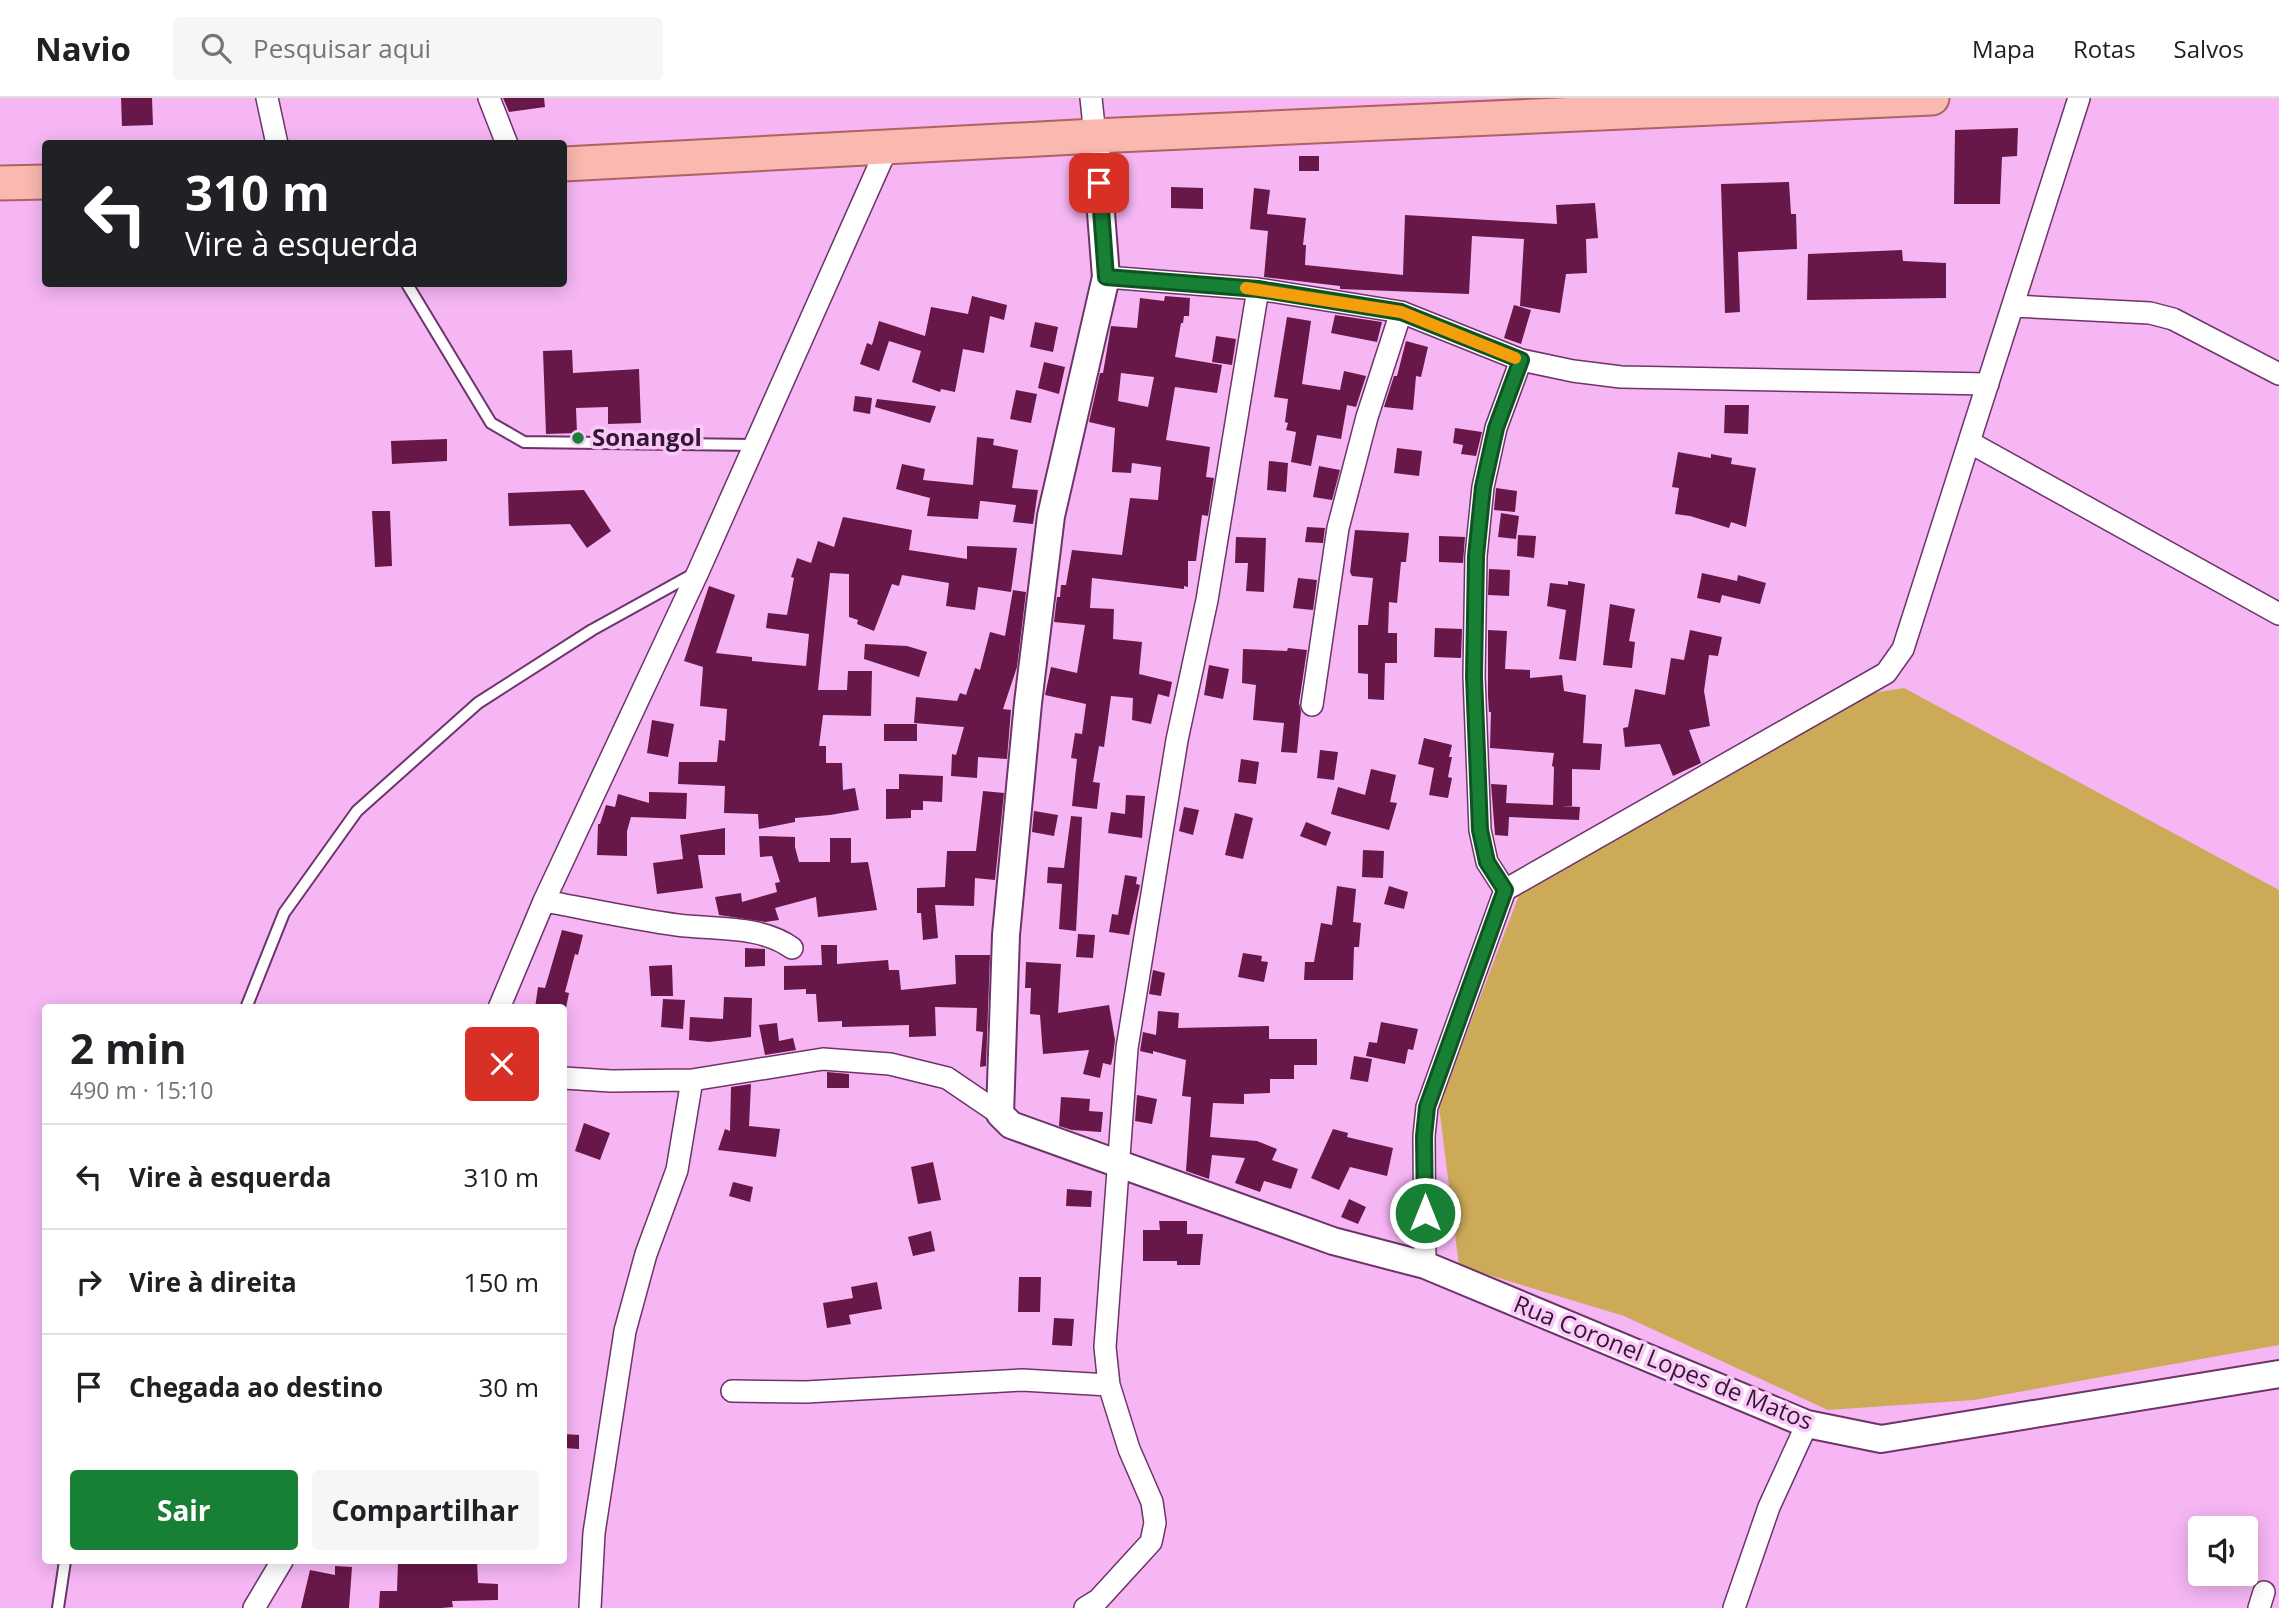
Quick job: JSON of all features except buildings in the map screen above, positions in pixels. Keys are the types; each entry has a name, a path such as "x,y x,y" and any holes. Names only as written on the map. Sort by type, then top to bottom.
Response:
{"main road":[{"path":"567,164 1095,136 1863,99 1932,98"},
{"path":"0,183 42,182"}],"street":[{"path":"267,98 276,140"},
{"path":"489,98 505,140"},
{"path":"1000,1114 1006,935 1028,703 1051,516 1106,277 1091,98"},
{"path":"1425,1265 1424,1136 1427,1107 1505,890 1886,673 1903,649 2079,98"},
{"path":"501,1004 544,901 698,572 887,148"},
{"path":"1106,277 1258,289 1401,312 1521,360 1620,377 1988,384"},
{"path":"1085,1608 1098,1600 1152,1542 1156,1523 1152,1502 1129,1449 1109,1385 1105,1347 1127,1048 1177,740 1207,600 1258,289"},
{"path":"2014,306 2150,313 2173,319 2279,374"},
{"path":"1312,705 1338,528 1367,417 1401,312"},
{"path":"1505,890 1487,862 1480,830 1474,676 1476,556 1485,475 1496,428 1521,360"},
{"path":"1969,442 2279,614"},
{"path":"544,901 677,925 761,932 777,937 792,948"},
{"path":"567,1078 611,1081 692,1080 823,1059 890,1064 947,1079 1000,1114"},
{"path":"590,1608 594,1532 625,1331 646,1254 677,1170 692,1080"},
{"name":"Rua Coronel Lopes de Matos","path":"1000,1114 1011,1125 1119,1166 1333,1241 1425,1265 1807,1424 1881,1439 2279,1374"},
{"path":"732,1391 807,1392 1022,1380 1109,1385"},
{"path":"1734,1608 1769,1507 1807,1424"},
{"path":"254,1608 280,1564"}],"lane":[{"path":"409,287 491,423 524,442 754,445"},
{"path":"248,1004 284,913 357,811 478,703 592,630 698,572"},
{"path":"58,1608 65,1564"}],"shaded area":[{"path":"1904,688 2279,890 2279,1345 1974,1400 1828,1410 1624,1316 1459,1266 1439,1106 1519,895 1556,868 1873,693"}],"slow traffic":[{"path":"1246,288 1401,312 1515,358"}],"place":[{"name":"Sonangol","path":"578,438"}],"route":[{"path":"1099,183 1106,277 1258,289 1401,312 1521,360 1496,428 1483,487 1476,556 1474,676 1480,830 1487,862 1505,890 1427,1107 1424,1136 1425,1213"}]}
